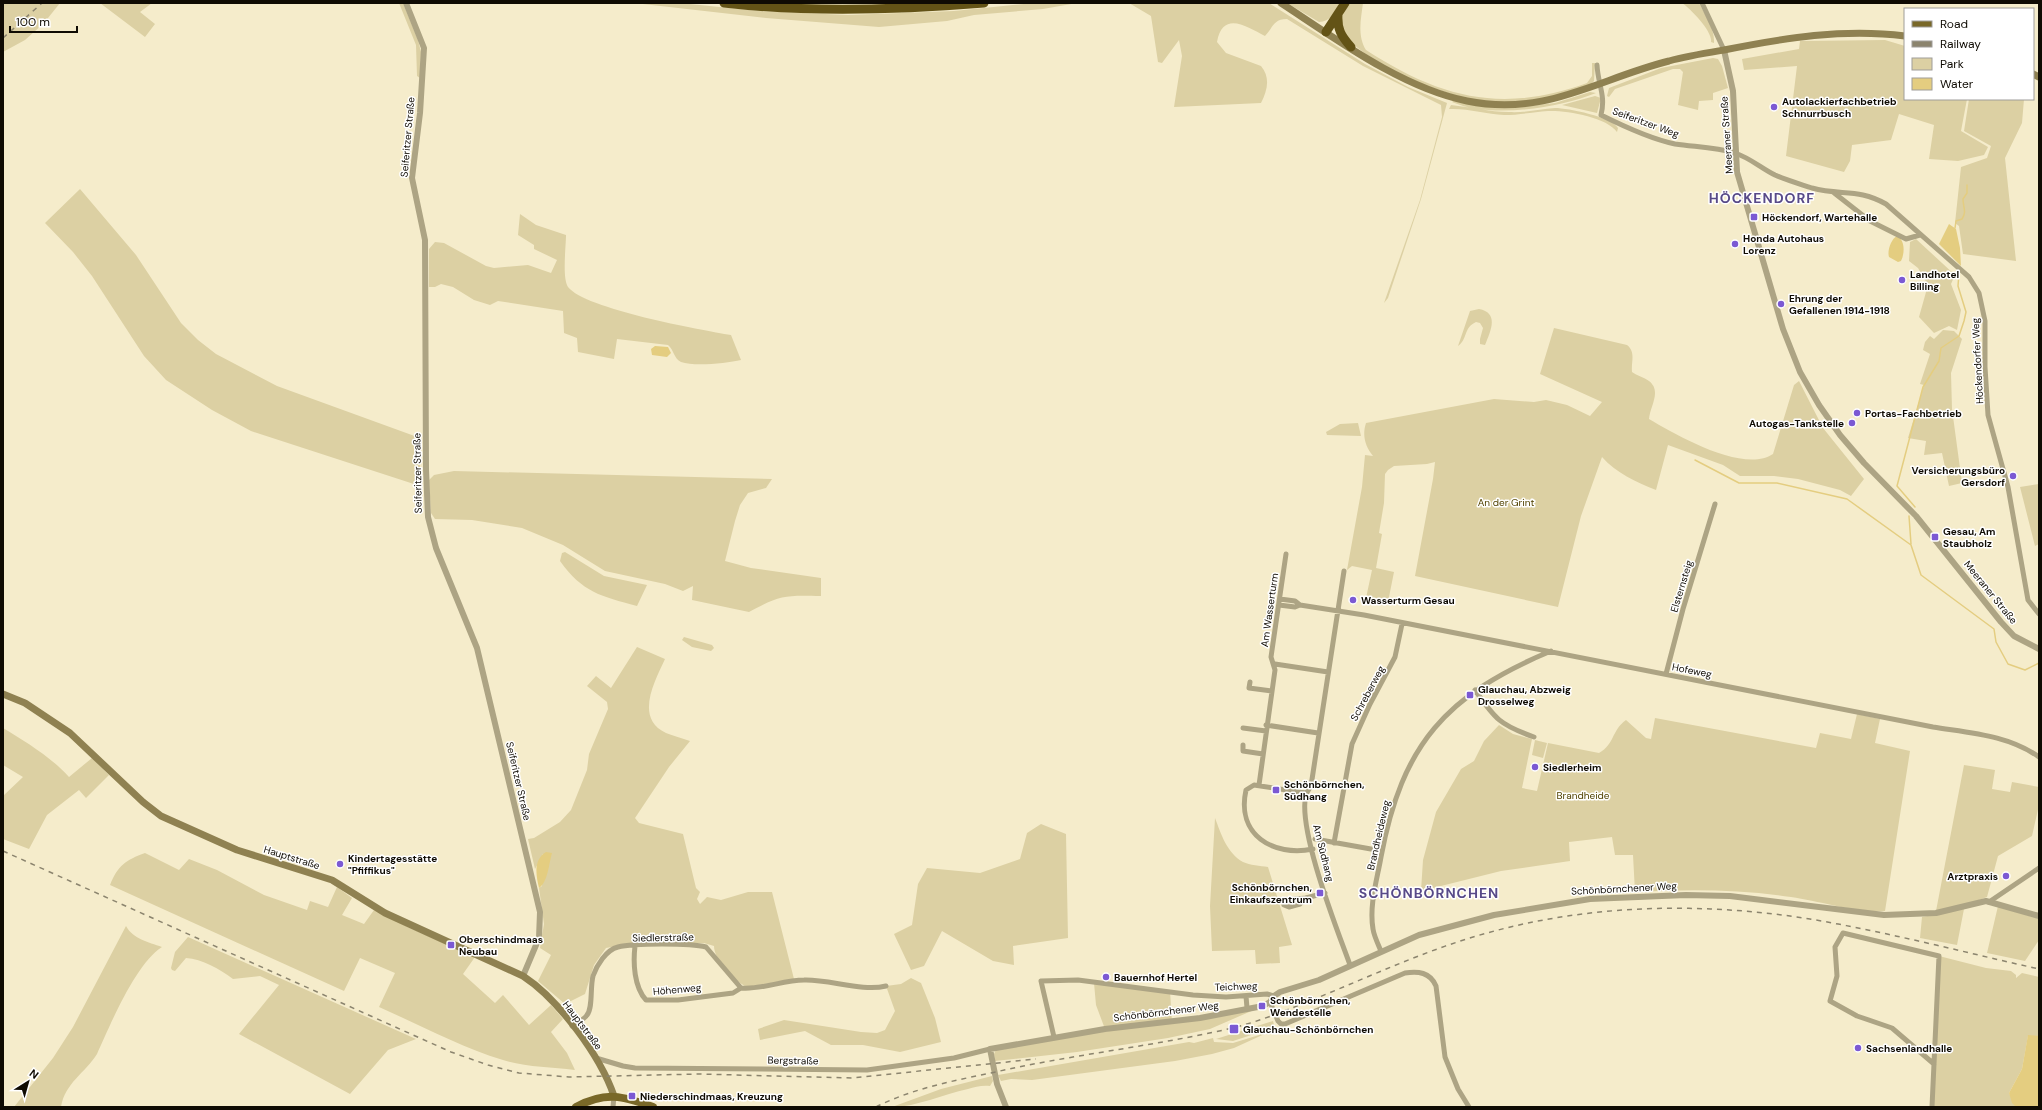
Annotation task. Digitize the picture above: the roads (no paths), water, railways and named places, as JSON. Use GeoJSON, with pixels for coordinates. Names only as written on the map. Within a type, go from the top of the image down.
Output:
{"type":"FeatureCollection","features":[{"type":"Feature","properties":{"kind":"highway"},"geometry":{"type":"LineString","coordinates":[[724,3],[837,10],[929,8],[984,3]]}},
{"type":"Feature","properties":{"kind":"highway"},"geometry":{"type":"LineString","coordinates":[[1326,32],[1345,3]]}},
{"type":"Feature","properties":{"kind":"highway"},"geometry":{"type":"LineString","coordinates":[[1338,14],[1337,25],[1340,34],[1351,47]]}},
{"type":"Feature","properties":{"kind":"main road"},"geometry":{"type":"LineString","coordinates":[[1281,3],[1351,47],[1422,86],[1450,97],[1475,102],[1523,105],[1562,98],[1668,61],[1781,39],[1824,34],[1862,32],[1904,36]]}},
{"type":"Feature","properties":{"kind":"main road","name":"Hauptstraße"},"geometry":{"type":"LineString","coordinates":[[3,694],[25,703],[70,732],[143,802],[161,816],[237,850],[332,880],[385,913],[523,976],[538,986],[572,1026],[596,1058],[605,1074],[614,1096]]}},
{"type":"Feature","properties":{"kind":"main road"},"geometry":{"type":"LineString","coordinates":[[576,1107],[594,1098],[614,1096],[653,1107]]}},
{"type":"Feature","properties":{"kind":"street","name":"Seiferitzer Straße"},"geometry":{"type":"LineString","coordinates":[[406,3],[424,48],[420,113],[412,178],[425,240],[426,469],[428,517],[436,548],[477,648],[540,912],[539,938],[523,976]]}},
{"type":"Feature","properties":{"kind":"street","name":"Meeraner Straße"},"geometry":{"type":"LineString","coordinates":[[1702,3],[1724,50],[1733,91],[1737,172],[1783,329],[1800,372],[1815,399],[1856,454],[1916,516],[2001,622],[2014,636],[2039,649]]}},
{"type":"Feature","properties":{"kind":"street","name":"Seiferitzer Weg"},"geometry":{"type":"LineString","coordinates":[[1597,65],[1604,103],[1601,115],[1621,125],[1674,144],[1720,148],[1736,154]]}},
{"type":"Feature","properties":{"kind":"street","name":"Höckendorfer Weg"},"geometry":{"type":"LineString","coordinates":[[1736,154],[1751,160],[1776,175],[1812,188],[1833,192],[1853,192],[1875,197],[1886,204],[1969,277],[1979,293],[1986,321],[1985,367],[1988,415],[2008,487],[2028,600],[2039,614]]}},
{"type":"Feature","properties":{"kind":"street"},"geometry":{"type":"LineString","coordinates":[[1833,192],[1870,221],[1906,239],[1920,235]]}},
{"type":"Feature","properties":{"kind":"street","name":"Elsternsteig"},"geometry":{"type":"LineString","coordinates":[[1666,674],[1683,609],[1715,504]]}},
{"type":"Feature","properties":{"kind":"street","name":"Am Wasserturm"},"geometry":{"type":"LineString","coordinates":[[1259,785],[1275,664],[1271,657],[1286,554]]}},
{"type":"Feature","properties":{"kind":"street","name":"Am Südhang"},"geometry":{"type":"LineString","coordinates":[[1344,571],[1311,786],[1306,793],[1306,820],[1325,893],[1350,965]]}},
{"type":"Feature","properties":{"kind":"street"},"geometry":{"type":"LineString","coordinates":[[1280,602],[1295,601],[1300,605],[1337,611]]}},
{"type":"Feature","properties":{"kind":"street","name":"Hofeweg"},"geometry":{"type":"LineString","coordinates":[[1337,611],[2007,740],[2022,746],[2039,757]]}},
{"type":"Feature","properties":{"kind":"street","name":"Schreberweg"},"geometry":{"type":"LineString","coordinates":[[1334,843],[1352,744],[1366,710],[1395,657],[1402,624]]}},
{"type":"Feature","properties":{"kind":"street","name":"Brandheideweg"},"geometry":{"type":"LineString","coordinates":[[1381,952],[1373,930],[1371,913],[1382,851],[1396,797],[1409,767],[1422,743],[1456,705],[1475,690],[1499,675],[1551,652]]}},
{"type":"Feature","properties":{"kind":"street"},"geometry":{"type":"LineString","coordinates":[[1275,664],[1328,672]]}},
{"type":"Feature","properties":{"kind":"street"},"geometry":{"type":"LineString","coordinates":[[1250,682],[1249,688],[1272,691]]}},
{"type":"Feature","properties":{"kind":"street"},"geometry":{"type":"LineString","coordinates":[[1475,690],[1491,713],[1501,723],[1534,737]]}},
{"type":"Feature","properties":{"kind":"street"},"geometry":{"type":"LineString","coordinates":[[1243,728],[1266,728],[1318,733]]}},
{"type":"Feature","properties":{"kind":"street"},"geometry":{"type":"LineString","coordinates":[[1243,745],[1243,751],[1263,754]]}},
{"type":"Feature","properties":{"kind":"street"},"geometry":{"type":"LineString","coordinates":[[1306,793],[1259,785],[1250,787],[1245,796],[1246,816],[1253,831],[1265,843],[1290,852],[1313,849]]}},
{"type":"Feature","properties":{"kind":"street"},"geometry":{"type":"LineString","coordinates":[[1316,839],[1382,851]]}},
{"type":"Feature","properties":{"kind":"street"},"geometry":{"type":"LineString","coordinates":[[1989,902],[2039,868]]}},
{"type":"Feature","properties":{"kind":"street","name":"Am Südhang"},"geometry":{"type":"LineString","coordinates":[[1306,898],[1325,893]]}},
{"type":"Feature","properties":{"kind":"street","name":"Schönbörnchener Weg"},"geometry":{"type":"LineString","coordinates":[[990,1050],[1054,1037],[1200,1018],[1263,1006],[1280,992],[1319,980],[1419,935],[1488,916],[1590,899],[1686,895],[1730,896],[1884,916],[1936,913],[1983,901],[2039,916]]}},
{"type":"Feature","properties":{"kind":"street"},"geometry":{"type":"LineString","coordinates":[[1932,1107],[1934,1064],[1939,956],[1842,934],[1835,947],[1837,976],[1830,1001],[1857,1016],[1892,1028],[1934,1064]]}},
{"type":"Feature","properties":{"kind":"street","name":"Siedlerstraße"},"geometry":{"type":"LineString","coordinates":[[572,1026],[587,1015],[590,1006],[592,978],[604,956],[618,947],[666,945],[706,947],[741,988]]}},
{"type":"Feature","properties":{"kind":"street","name":"Höhenweg"},"geometry":{"type":"LineString","coordinates":[[635,946],[635,970],[637,983],[642,996],[646,1000],[678,1000],[733,993],[741,988]]}},
{"type":"Feature","properties":{"kind":"street"},"geometry":{"type":"LineString","coordinates":[[1272,999],[1278,1021],[1281,1024],[1285,1024],[1399,975],[1413,972],[1429,975],[1433,979],[1436,986],[1445,1057],[1450,1072],[1469,1107]]}},
{"type":"Feature","properties":{"kind":"street"},"geometry":{"type":"LineString","coordinates":[[741,988],[757,988],[805,980],[884,986]]}},
{"type":"Feature","properties":{"kind":"street","name":"Teichweg"},"geometry":{"type":"LineString","coordinates":[[1054,1037],[1041,981],[1078,980],[1193,995],[1246,996],[1267,994],[1272,999]]}},
{"type":"Feature","properties":{"kind":"street"},"geometry":{"type":"LineString","coordinates":[[1246,996],[1247,1008]]}},
{"type":"Feature","properties":{"kind":"street"},"geometry":{"type":"LineString","coordinates":[[990,1050],[997,1084],[1006,1107]]}},
{"type":"Feature","properties":{"kind":"street","name":"Bergstraße"},"geometry":{"type":"LineString","coordinates":[[596,1058],[635,1068],[867,1070],[954,1058],[990,1050]]}},
{"type":"Feature","properties":{"kind":"street"},"geometry":{"type":"LineString","coordinates":[[613,1107],[614,1096]]}},
{"type":"Feature","properties":{"kind":"water"},"geometry":{"type":"Polygon","coordinates":[[[1949,224],[1956,229],[1960,248],[1961,266],[1939,244],[1949,224]]]}},
{"type":"Feature","properties":{"kind":"water"},"geometry":{"type":"Polygon","coordinates":[[[1897,236],[1902,240],[1904,247],[1901,261],[1898,262],[1889,257],[1891,242],[1897,236]]]}},
{"type":"Feature","properties":{"kind":"water"},"geometry":{"type":"Polygon","coordinates":[[[655,346],[668,347],[671,353],[667,357],[652,355],[651,349],[655,346]]]}},
{"type":"Feature","properties":{"kind":"water"},"geometry":{"type":"Polygon","coordinates":[[[546,852],[552,853],[546,877],[539,888],[536,868],[539,859],[546,852]]]}},
{"type":"Feature","properties":{"kind":"water"},"geometry":{"type":"Polygon","coordinates":[[[2028,1035],[2039,1036],[2039,1107],[2016,1107],[2012,1103],[2009,1093],[2022,1069],[2028,1035]]]}},
{"type":"Feature","properties":{"kind":"waterway"},"geometry":{"type":"LineString","coordinates":[[1955,228],[1956,221],[1962,219],[1964,214],[1963,199],[1967,193],[1967,185]]}},
{"type":"Feature","properties":{"kind":"waterway"},"geometry":{"type":"LineString","coordinates":[[1915,507],[1897,486],[1923,387],[1939,361],[1941,348],[1959,336],[1964,321],[1966,312],[1958,286],[1959,273]]}},
{"type":"Feature","properties":{"kind":"waterway"},"geometry":{"type":"LineString","coordinates":[[1695,460],[1739,483],[1777,483],[1847,499],[1911,545],[1921,575],[1994,629],[1996,642],[2008,664],[2025,670],[2039,663]]}},
{"type":"Feature","properties":{"kind":"waterway"},"geometry":{"type":"LineString","coordinates":[[1909,516],[1911,544]]}},
{"type":"Feature","properties":{"kind":"railway"},"geometry":{"type":"LineString","coordinates":[[3,38],[42,3]]}},
{"type":"Feature","properties":{"kind":"railway"},"geometry":{"type":"LineString","coordinates":[[3,851],[451,1052],[488,1065],[519,1073],[569,1077],[698,1074],[852,1078],[1036,1059]]}},
{"type":"Feature","properties":{"kind":"railway"},"geometry":{"type":"LineString","coordinates":[[876,1107],[917,1090],[962,1079],[1050,1061],[1169,1041],[1238,1027],[1307,1002],[1419,956],[1464,940],[1526,923],[1607,911],[1688,908],[1729,910],[1810,919],[1925,942],[2039,969]]}},
{"type":"Feature","properties":{"kind":"place","name":"Autolackierfachbetrieb Schnurrbusch"},"geometry":{"type":"Point","coordinates":[1774,107]}},
{"type":"Feature","properties":{"kind":"place","name":"Höckendorf, Wartehalle"},"geometry":{"type":"Point","coordinates":[1754,217]}},
{"type":"Feature","properties":{"kind":"place","name":"Honda Autohaus Lorenz"},"geometry":{"type":"Point","coordinates":[1735,244]}},
{"type":"Feature","properties":{"kind":"place","name":"Landhotel Billing"},"geometry":{"type":"Point","coordinates":[1902,280]}},
{"type":"Feature","properties":{"kind":"place","name":"Ehrung der Gefallenen 1914-1918"},"geometry":{"type":"Point","coordinates":[1781,304]}},
{"type":"Feature","properties":{"kind":"place","name":"Portas-Fachbetrieb"},"geometry":{"type":"Point","coordinates":[1857,413]}},
{"type":"Feature","properties":{"kind":"place","name":"Autogas-Tankstelle"},"geometry":{"type":"Point","coordinates":[1852,423]}},
{"type":"Feature","properties":{"kind":"place","name":"Versicherungsbüro Gersdorf"},"geometry":{"type":"Point","coordinates":[2013,476]}},
{"type":"Feature","properties":{"kind":"place","name":"Gesau, Am Staubholz"},"geometry":{"type":"Point","coordinates":[1935,537]}},
{"type":"Feature","properties":{"kind":"place","name":"Wasserturm Gesau"},"geometry":{"type":"Point","coordinates":[1353,600]}},
{"type":"Feature","properties":{"kind":"place","name":"Glauchau, Abzweig Drosselweg"},"geometry":{"type":"Point","coordinates":[1470,695]}},
{"type":"Feature","properties":{"kind":"place","name":"Siedlerheim"},"geometry":{"type":"Point","coordinates":[1535,767]}},
{"type":"Feature","properties":{"kind":"place","name":"Schönbörnchen, Südhang"},"geometry":{"type":"Point","coordinates":[1276,790]}},
{"type":"Feature","properties":{"kind":"place","name":"Kindertagesstätte \"Pfiffikus\""},"geometry":{"type":"Point","coordinates":[340,864]}},
{"type":"Feature","properties":{"kind":"place","name":"Arztpraxis"},"geometry":{"type":"Point","coordinates":[2006,876]}},
{"type":"Feature","properties":{"kind":"place","name":"Schönbörnchen, Einkaufszentrum"},"geometry":{"type":"Point","coordinates":[1320,893]}},
{"type":"Feature","properties":{"kind":"place","name":"Oberschindmaas Neubau"},"geometry":{"type":"Point","coordinates":[451,945]}},
{"type":"Feature","properties":{"kind":"place","name":"Bauernhof Hertel"},"geometry":{"type":"Point","coordinates":[1106,977]}},
{"type":"Feature","properties":{"kind":"place","name":"Schönbörnchen, Wendestelle"},"geometry":{"type":"Point","coordinates":[1262,1006]}},
{"type":"Feature","properties":{"kind":"place","name":"Glauchau-Schönbörnchen"},"geometry":{"type":"Point","coordinates":[1234,1029]}},
{"type":"Feature","properties":{"kind":"place","name":"Sachsenlandhalle"},"geometry":{"type":"Point","coordinates":[1858,1048]}},
{"type":"Feature","properties":{"kind":"place","name":"Niederschindmaas, Kreuzung"},"geometry":{"type":"Point","coordinates":[632,1096]}},
{"type":"Feature","properties":{"kind":"district","name":"HÖCKENDORF"},"geometry":{"type":"Point","coordinates":[1762,198]}},
{"type":"Feature","properties":{"kind":"district","name":"SCHÖNBÖRNCHEN"},"geometry":{"type":"Point","coordinates":[1429,893]}},
{"type":"Feature","properties":{"kind":"park label","name":"An der Grint"},"geometry":{"type":"Point","coordinates":[1506,502]}},
{"type":"Feature","properties":{"kind":"park label","name":"Brandheide"},"geometry":{"type":"Point","coordinates":[1583,795]}}]}
